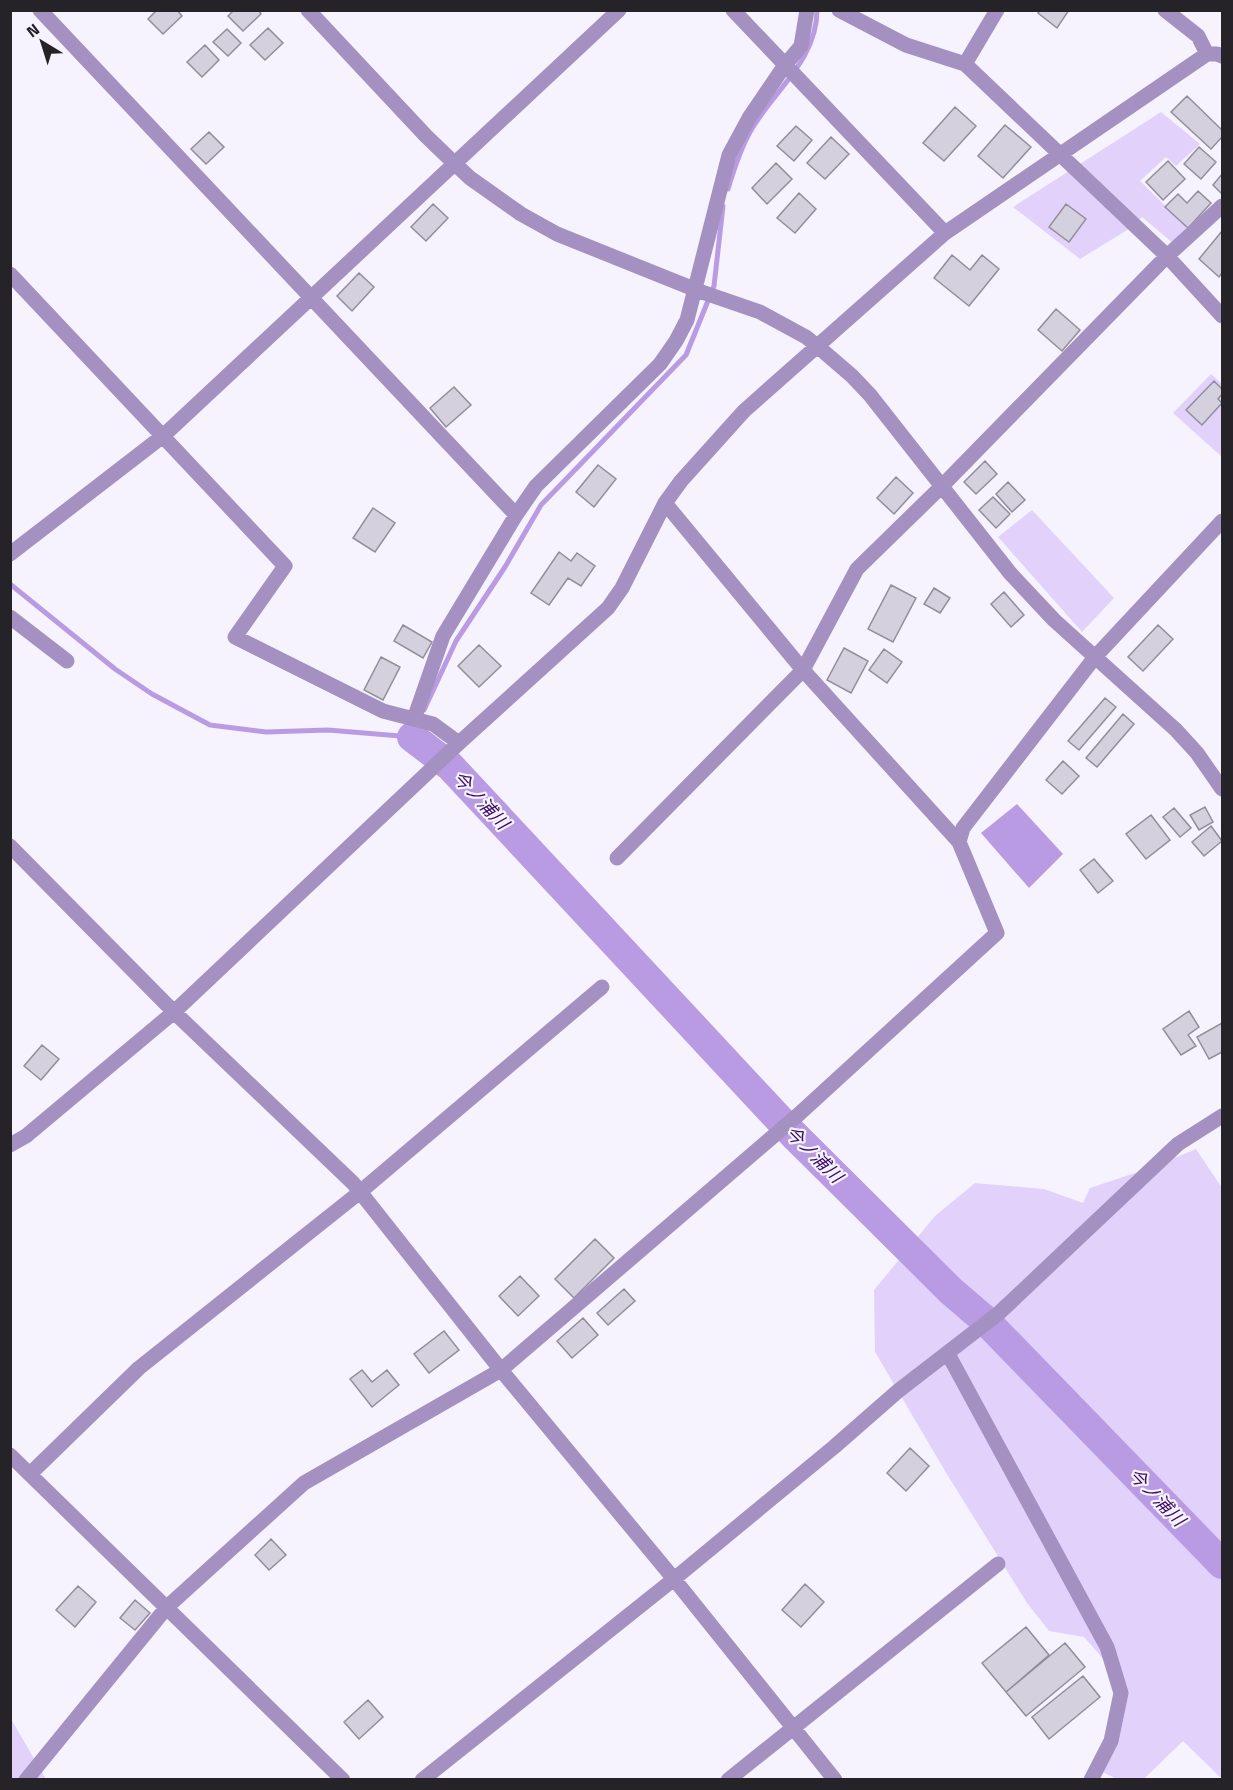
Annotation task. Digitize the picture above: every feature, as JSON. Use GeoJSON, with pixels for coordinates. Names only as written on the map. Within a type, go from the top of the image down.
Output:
{"type":"FeatureCollection","features":[{"type":"Feature","properties":{"kind":"street"},"geometry":{"type":"LineString","coordinates":[[40,10],[516,515]]}},
{"type":"Feature","properties":{"kind":"street"},"geometry":{"type":"LineString","coordinates":[[308,10],[455,164],[470,178],[521,214],[556,234],[760,312],[806,337],[816,345],[870,395],[1010,573],[1095,657],[1176,730],[1197,753],[1222,789]]}},
{"type":"Feature","properties":{"kind":"street"},"geometry":{"type":"LineString","coordinates":[[10,554],[163,436],[619,10]]}},
{"type":"Feature","properties":{"kind":"street"},"geometry":{"type":"LineString","coordinates":[[733,10],[945,233]]}},
{"type":"Feature","properties":{"kind":"street"},"geometry":{"type":"LineString","coordinates":[[414,719],[443,636],[536,486],[660,364],[676,341],[687,320],[729,155],[749,118],[801,45],[807,10]]}},
{"type":"Feature","properties":{"kind":"street"},"geometry":{"type":"LineString","coordinates":[[839,10],[906,45],[964,64],[1167,256],[1222,316]]}},
{"type":"Feature","properties":{"kind":"street"},"geometry":{"type":"LineString","coordinates":[[964,64],[997,10]]}},
{"type":"Feature","properties":{"kind":"street"},"geometry":{"type":"LineString","coordinates":[[10,1145],[26,1136],[174,1012],[459,743],[608,608],[622,588],[665,502],[688,472],[744,411],[816,345],[945,233],[1060,155],[1215,55],[1198,36],[1165,10]]}},
{"type":"Feature","properties":{"kind":"street"},"geometry":{"type":"LineString","coordinates":[[617,858],[803,670],[856,569],[942,486],[1167,256],[1222,206]]}},
{"type":"Feature","properties":{"kind":"street"},"geometry":{"type":"LineString","coordinates":[[10,274],[285,566],[235,637],[383,711],[433,724],[459,743]]}},
{"type":"Feature","properties":{"kind":"street"},"geometry":{"type":"LineString","coordinates":[[26,1779],[167,1607],[304,1484],[501,1370],[798,1115],[997,933],[959,842],[803,670],[665,502]]}},
{"type":"Feature","properties":{"kind":"street"},"geometry":{"type":"LineString","coordinates":[[959,842],[963,828],[1095,657],[1222,521]]}},
{"type":"Feature","properties":{"kind":"street"},"geometry":{"type":"LineString","coordinates":[[10,617],[67,660]]}},
{"type":"Feature","properties":{"kind":"street"},"geometry":{"type":"LineString","coordinates":[[10,846],[174,1012],[353,1183],[501,1370],[674,1579],[835,1779]]}},
{"type":"Feature","properties":{"kind":"street"},"geometry":{"type":"LineString","coordinates":[[30,1474],[139,1368],[360,1192],[602,987]]}},
{"type":"Feature","properties":{"kind":"street"},"geometry":{"type":"LineString","coordinates":[[422,1779],[674,1579],[834,1448],[898,1391],[999,1313],[1178,1143],[1222,1116]]}},
{"type":"Feature","properties":{"kind":"street"},"geometry":{"type":"LineString","coordinates":[[948,1354],[1107,1647],[1121,1693],[1111,1741],[1091,1779]]}},
{"type":"Feature","properties":{"kind":"street"},"geometry":{"type":"LineString","coordinates":[[10,1455],[343,1779]]}},
{"type":"Feature","properties":{"kind":"street"},"geometry":{"type":"LineString","coordinates":[[728,1779],[998,1564]]}},
{"type":"Feature","properties":{"kind":"shaded area"},"geometry":{"type":"Polygon","coordinates":[[[1161,112],[1200,144],[1176,166],[1166,157],[1140,181],[1188,228],[1174,244],[1142,217],[1132,227],[1080,259],[1013,207],[1161,112]]]}},
{"type":"Feature","properties":{"kind":"shaded area"},"geometry":{"type":"Polygon","coordinates":[[[1211,374],[1222,384],[1222,457],[1173,413],[1211,374]]]}},
{"type":"Feature","properties":{"kind":"shaded area"},"geometry":{"type":"Polygon","coordinates":[[[1032,510],[1114,598],[1082,632],[998,537],[1032,510]]]}},
{"type":"Feature","properties":{"kind":"shaded area"},"geometry":{"type":"Polygon","coordinates":[[[1017,804],[1063,854],[1029,888],[981,833],[1017,804]]]}},
{"type":"Feature","properties":{"kind":"shaded area"},"geometry":{"type":"Polygon","coordinates":[[[1196,1149],[1222,1188],[1222,1779],[1183,1741],[1144,1779],[1117,1779],[1096,1769],[1126,1685],[1084,1637],[1049,1631],[1027,1603],[875,1352],[874,1290],[935,1216],[975,1183],[1044,1189],[1083,1203],[1090,1188],[1153,1167],[1196,1149]]]}},
{"type":"Feature","properties":{"kind":"shaded area"},"geometry":{"type":"Polygon","coordinates":[[[11,1719],[46,1779],[11,1779],[11,1719]]]}},
{"type":"Feature","properties":{"kind":"building"},"geometry":{"type":"Polygon","coordinates":[[[157,10],[177,10],[182,16],[163,34],[148,19],[157,10]]]}},
{"type":"Feature","properties":{"kind":"building"},"geometry":{"type":"Polygon","coordinates":[[[234,10],[258,10],[261,14],[243,31],[228,16],[234,10]]]}},
{"type":"Feature","properties":{"kind":"building"},"geometry":{"type":"Polygon","coordinates":[[[1040,10],[1069,10],[1057,28],[1038,13],[1040,10]]]}},
{"type":"Feature","properties":{"kind":"building"},"geometry":{"type":"Polygon","coordinates":[[[268,28],[283,43],[265,60],[250,45],[268,28]]]}},
{"type":"Feature","properties":{"kind":"building"},"geometry":{"type":"Polygon","coordinates":[[[227,29],[241,43],[228,56],[213,42],[227,29]]]}},
{"type":"Feature","properties":{"kind":"building"},"geometry":{"type":"Polygon","coordinates":[[[205,45],[219,60],[202,77],[187,62],[205,45]]]}},
{"type":"Feature","properties":{"kind":"building"},"geometry":{"type":"Polygon","coordinates":[[[1187,96],[1222,130],[1222,137],[1211,149],[1171,112],[1187,96]]]}},
{"type":"Feature","properties":{"kind":"building"},"geometry":{"type":"Polygon","coordinates":[[[955,107],[976,126],[944,161],[923,143],[955,107]]]}},
{"type":"Feature","properties":{"kind":"building"},"geometry":{"type":"Polygon","coordinates":[[[1005,125],[1031,147],[1003,178],[978,156],[1005,125]]]}},
{"type":"Feature","properties":{"kind":"building"},"geometry":{"type":"Polygon","coordinates":[[[796,126],[812,140],[794,161],[777,146],[796,126]]]}},
{"type":"Feature","properties":{"kind":"building"},"geometry":{"type":"Polygon","coordinates":[[[209,132],[224,147],[206,164],[191,149],[209,132]]]}},
{"type":"Feature","properties":{"kind":"building"},"geometry":{"type":"Polygon","coordinates":[[[831,137],[849,154],[825,179],[807,163],[831,137]]]}},
{"type":"Feature","properties":{"kind":"building"},"geometry":{"type":"Polygon","coordinates":[[[1199,147],[1216,162],[1201,179],[1184,164],[1199,147]]]}},
{"type":"Feature","properties":{"kind":"building"},"geometry":{"type":"Polygon","coordinates":[[[1168,161],[1185,179],[1163,200],[1146,182],[1168,161]]]}},
{"type":"Feature","properties":{"kind":"building"},"geometry":{"type":"Polygon","coordinates":[[[776,163],[792,179],[767,204],[752,188],[776,163]]]}},
{"type":"Feature","properties":{"kind":"building"},"geometry":{"type":"Polygon","coordinates":[[[1222,174],[1222,194],[1213,185],[1222,174]]]}},
{"type":"Feature","properties":{"kind":"building"},"geometry":{"type":"Polygon","coordinates":[[[1198,191],[1211,203],[1188,228],[1165,207],[1178,194],[1187,203],[1198,191]]]}},
{"type":"Feature","properties":{"kind":"building"},"geometry":{"type":"Polygon","coordinates":[[[799,193],[816,209],[795,233],[777,218],[799,193]]]}},
{"type":"Feature","properties":{"kind":"building"},"geometry":{"type":"Polygon","coordinates":[[[433,204],[448,218],[426,241],[411,227],[433,204]]]}},
{"type":"Feature","properties":{"kind":"building"},"geometry":{"type":"Polygon","coordinates":[[[1066,204],[1086,219],[1069,242],[1049,227],[1066,204]]]}},
{"type":"Feature","properties":{"kind":"building"},"geometry":{"type":"Polygon","coordinates":[[[1222,231],[1222,273],[1219,277],[1199,259],[1222,231]]]}},
{"type":"Feature","properties":{"kind":"building"},"geometry":{"type":"Polygon","coordinates":[[[952,255],[970,270],[982,255],[999,269],[969,306],[934,278],[952,255]]]}},
{"type":"Feature","properties":{"kind":"building"},"geometry":{"type":"Polygon","coordinates":[[[359,273],[374,287],[352,311],[337,296],[359,273]]]}},
{"type":"Feature","properties":{"kind":"building"},"geometry":{"type":"Polygon","coordinates":[[[1056,309],[1080,330],[1062,351],[1038,330],[1056,309]]]}},
{"type":"Feature","properties":{"kind":"building"},"geometry":{"type":"Polygon","coordinates":[[[1214,381],[1222,389],[1222,394],[1218,399],[1222,403],[1202,425],[1186,410],[1214,381]]]}},
{"type":"Feature","properties":{"kind":"building"},"geometry":{"type":"Polygon","coordinates":[[[454,387],[471,405],[446,427],[430,408],[454,387]]]}},
{"type":"Feature","properties":{"kind":"building"},"geometry":{"type":"Polygon","coordinates":[[[985,461],[997,474],[976,494],[964,482],[985,461]]]}},
{"type":"Feature","properties":{"kind":"building"},"geometry":{"type":"Polygon","coordinates":[[[598,465],[616,479],[594,507],[576,492],[598,465]]]}},
{"type":"Feature","properties":{"kind":"building"},"geometry":{"type":"Polygon","coordinates":[[[896,477],[913,493],[894,514],[877,498],[896,477]]]}},
{"type":"Feature","properties":{"kind":"building"},"geometry":{"type":"Polygon","coordinates":[[[1008,482],[1025,500],[1012,512],[996,494],[1008,482]]]}},
{"type":"Feature","properties":{"kind":"building"},"geometry":{"type":"Polygon","coordinates":[[[993,497],[1010,514],[996,528],[979,510],[993,497]]]}},
{"type":"Feature","properties":{"kind":"building"},"geometry":{"type":"Polygon","coordinates":[[[373,508],[395,523],[375,552],[353,538],[373,508]]]}},
{"type":"Feature","properties":{"kind":"building"},"geometry":{"type":"Polygon","coordinates":[[[559,552],[571,561],[577,553],[595,566],[581,586],[568,578],[549,605],[531,593],[559,552]]]}},
{"type":"Feature","properties":{"kind":"building"},"geometry":{"type":"Polygon","coordinates":[[[891,585],[916,598],[893,642],[868,629],[891,585]]]}},
{"type":"Feature","properties":{"kind":"building"},"geometry":{"type":"Polygon","coordinates":[[[934,588],[950,598],[940,613],[924,604],[934,588]]]}},
{"type":"Feature","properties":{"kind":"building"},"geometry":{"type":"Polygon","coordinates":[[[1004,592],[1024,615],[1011,627],[991,604],[1004,592]]]}},
{"type":"Feature","properties":{"kind":"building"},"geometry":{"type":"Polygon","coordinates":[[[403,625],[432,642],[423,658],[394,641],[403,625]]]}},
{"type":"Feature","properties":{"kind":"building"},"geometry":{"type":"Polygon","coordinates":[[[1158,625],[1173,639],[1143,671],[1128,657],[1158,625]]]}},
{"type":"Feature","properties":{"kind":"building"},"geometry":{"type":"Polygon","coordinates":[[[479,645],[501,666],[479,687],[458,666],[479,645]]]}},
{"type":"Feature","properties":{"kind":"building"},"geometry":{"type":"Polygon","coordinates":[[[844,648],[868,661],[851,693],[827,680],[844,648]]]}},
{"type":"Feature","properties":{"kind":"building"},"geometry":{"type":"Polygon","coordinates":[[[884,649],[902,662],[887,683],[869,670],[884,649]]]}},
{"type":"Feature","properties":{"kind":"building"},"geometry":{"type":"Polygon","coordinates":[[[381,657],[400,667],[383,700],[364,690],[381,657]]]}},
{"type":"Feature","properties":{"kind":"building"},"geometry":{"type":"Polygon","coordinates":[[[1105,698],[1116,707],[1079,750],[1068,741],[1105,698]]]}},
{"type":"Feature","properties":{"kind":"building"},"geometry":{"type":"Polygon","coordinates":[[[1123,714],[1134,724],[1097,767],[1086,758],[1123,714]]]}},
{"type":"Feature","properties":{"kind":"building"},"geometry":{"type":"Polygon","coordinates":[[[1063,761],[1079,776],[1062,794],[1046,780],[1063,761]]]}},
{"type":"Feature","properties":{"kind":"building"},"geometry":{"type":"Polygon","coordinates":[[[1205,807],[1213,822],[1199,830],[1190,815],[1205,807]]]}},
{"type":"Feature","properties":{"kind":"building"},"geometry":{"type":"Polygon","coordinates":[[[1174,808],[1191,828],[1180,837],[1163,817],[1174,808]]]}},
{"type":"Feature","properties":{"kind":"building"},"geometry":{"type":"Polygon","coordinates":[[[1151,815],[1170,840],[1146,859],[1126,834],[1151,815]]]}},
{"type":"Feature","properties":{"kind":"building"},"geometry":{"type":"Polygon","coordinates":[[[1211,826],[1222,841],[1204,856],[1192,842],[1211,826]]]}},
{"type":"Feature","properties":{"kind":"building"},"geometry":{"type":"Polygon","coordinates":[[[1094,859],[1113,881],[1098,893],[1080,870],[1094,859]]]}},
{"type":"Feature","properties":{"kind":"building"},"geometry":{"type":"Polygon","coordinates":[[[1189,1011],[1199,1027],[1188,1035],[1196,1046],[1181,1055],[1163,1029],[1189,1011]]]}},
{"type":"Feature","properties":{"kind":"building"},"geometry":{"type":"Polygon","coordinates":[[[1222,1023],[1222,1052],[1209,1059],[1197,1037],[1222,1023]]]}},
{"type":"Feature","properties":{"kind":"building"},"geometry":{"type":"Polygon","coordinates":[[[42,1045],[59,1059],[41,1080],[24,1066],[42,1045]]]}},
{"type":"Feature","properties":{"kind":"building"},"geometry":{"type":"Polygon","coordinates":[[[595,1239],[614,1258],[574,1298],[555,1279],[595,1239]]]}},
{"type":"Feature","properties":{"kind":"building"},"geometry":{"type":"Polygon","coordinates":[[[520,1276],[539,1296],[518,1316],[499,1296],[520,1276]]]}},
{"type":"Feature","properties":{"kind":"building"},"geometry":{"type":"Polygon","coordinates":[[[624,1289],[635,1301],[608,1325],[597,1313],[624,1289]]]}},
{"type":"Feature","properties":{"kind":"building"},"geometry":{"type":"Polygon","coordinates":[[[583,1318],[598,1335],[572,1358],[557,1341],[583,1318]]]}},
{"type":"Feature","properties":{"kind":"building"},"geometry":{"type":"Polygon","coordinates":[[[444,1331],[459,1350],[429,1373],[414,1354],[444,1331]]]}},
{"type":"Feature","properties":{"kind":"building"},"geometry":{"type":"Polygon","coordinates":[[[362,1370],[372,1382],[387,1370],[399,1385],[372,1407],[350,1379],[362,1370]]]}},
{"type":"Feature","properties":{"kind":"building"},"geometry":{"type":"Polygon","coordinates":[[[910,1448],[929,1466],[906,1491],[887,1473],[910,1448]]]}},
{"type":"Feature","properties":{"kind":"building"},"geometry":{"type":"Polygon","coordinates":[[[271,1539],[286,1555],[269,1570],[255,1555],[271,1539]]]}},
{"type":"Feature","properties":{"kind":"building"},"geometry":{"type":"Polygon","coordinates":[[[805,1584],[824,1602],[801,1627],[782,1610],[805,1584]]]}},
{"type":"Feature","properties":{"kind":"building"},"geometry":{"type":"Polygon","coordinates":[[[78,1586],[96,1602],[75,1627],[56,1610],[78,1586]]]}},
{"type":"Feature","properties":{"kind":"building"},"geometry":{"type":"Polygon","coordinates":[[[135,1600],[150,1613],[135,1630],[120,1618],[135,1600]]]}},
{"type":"Feature","properties":{"kind":"building"},"geometry":{"type":"Polygon","coordinates":[[[1026,1627],[1049,1655],[1006,1692],[982,1663],[1026,1627]]]}},
{"type":"Feature","properties":{"kind":"building"},"geometry":{"type":"Polygon","coordinates":[[[1065,1643],[1085,1667],[1026,1716],[1006,1692],[1065,1643]]]}},
{"type":"Feature","properties":{"kind":"building"},"geometry":{"type":"Polygon","coordinates":[[[1083,1676],[1100,1697],[1049,1739],[1032,1717],[1083,1676]]]}},
{"type":"Feature","properties":{"kind":"building"},"geometry":{"type":"Polygon","coordinates":[[[368,1700],[383,1717],[359,1739],[344,1722],[368,1700]]]}},
{"type":"Feature","properties":{"kind":"waterway"},"geometry":{"type":"LineString","coordinates":[[728,189],[750,132],[792,75],[810,45],[817,10]]}},
{"type":"Feature","properties":{"kind":"waterway"},"geometry":{"type":"LineString","coordinates":[[424,710],[456,641],[505,567],[541,505],[686,355],[714,286],[723,206]]}},
{"type":"Feature","properties":{"kind":"waterway"},"geometry":{"type":"LineString","coordinates":[[10,584],[115,669],[152,694],[210,725],[266,732],[328,730],[412,737],[419,722]]}},
{"type":"Feature","properties":{"kind":"waterway","name":"今ノ浦川"},"geometry":{"type":"LineString","coordinates":[[412,737],[450,766],[793,1134],[951,1291],[986,1321],[1222,1564]]}}]}
